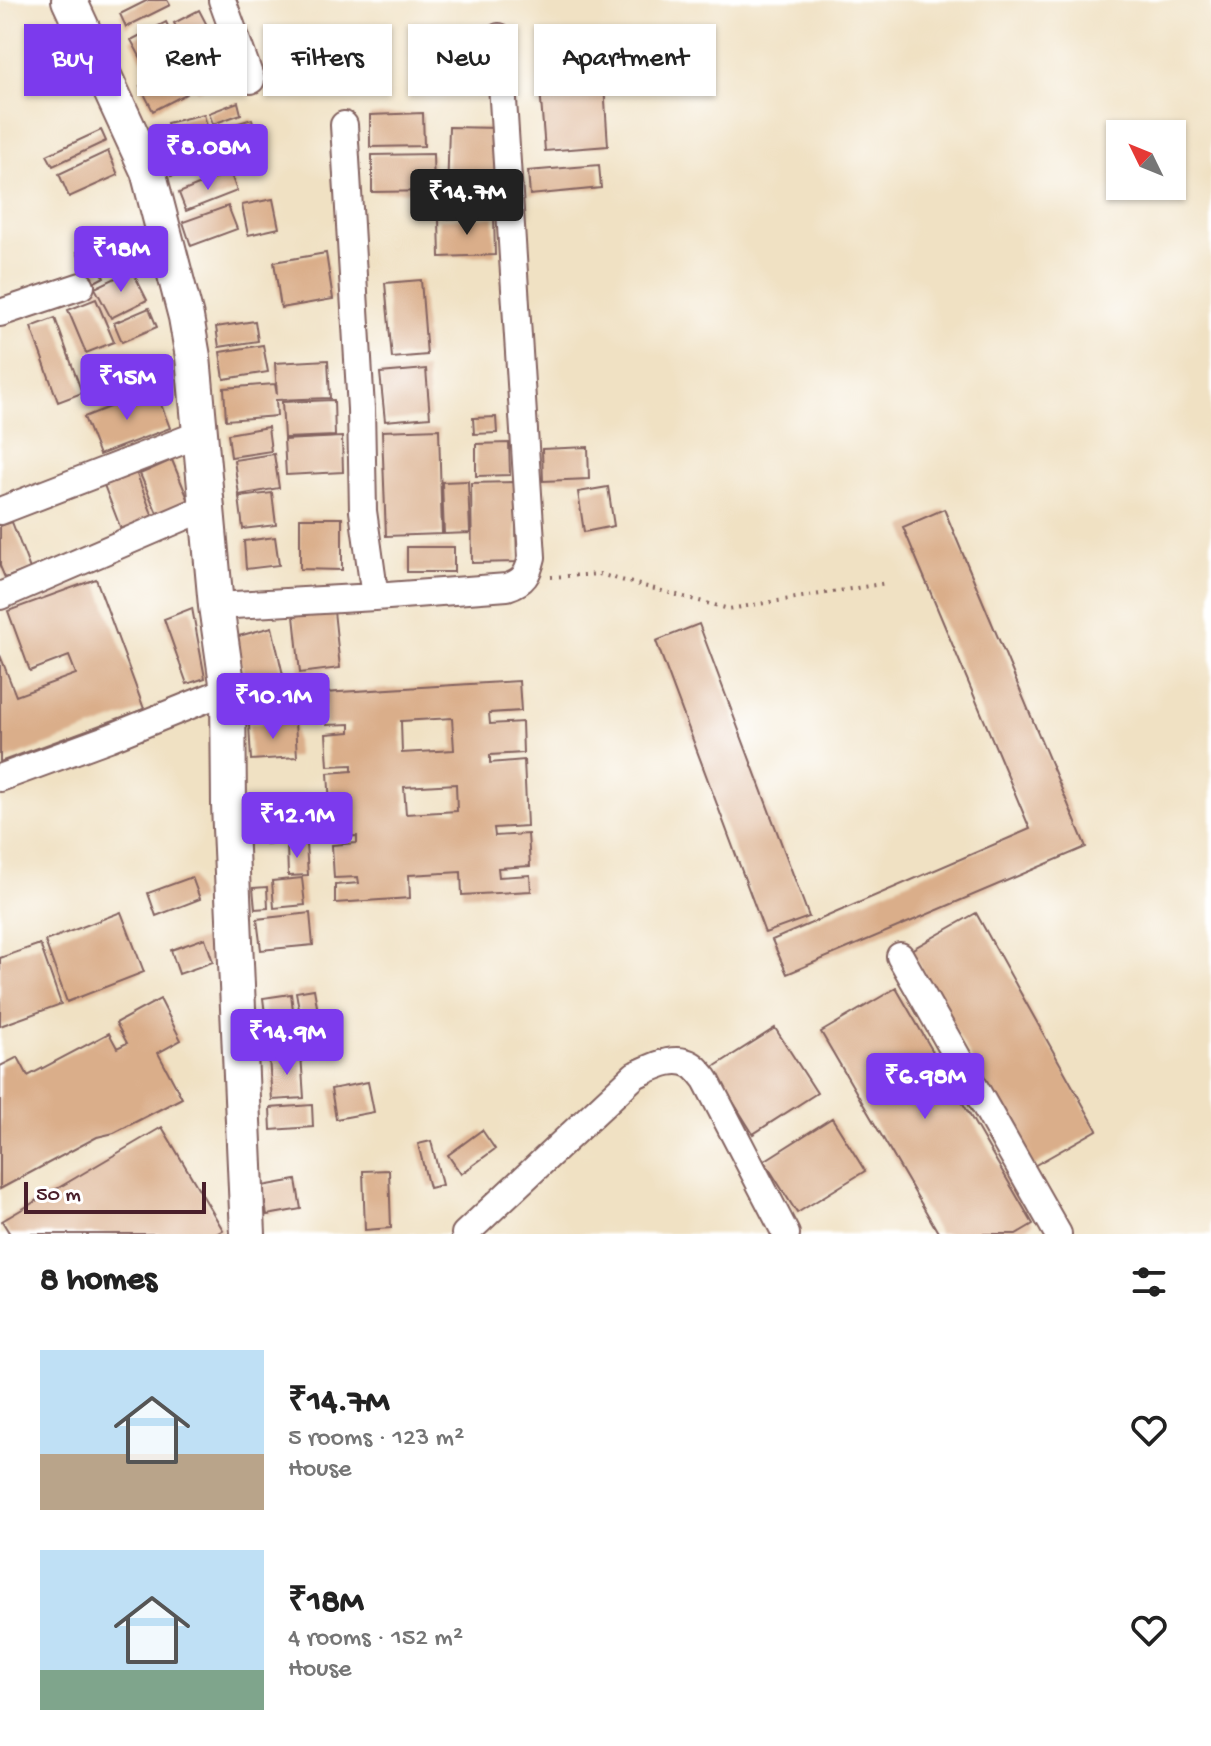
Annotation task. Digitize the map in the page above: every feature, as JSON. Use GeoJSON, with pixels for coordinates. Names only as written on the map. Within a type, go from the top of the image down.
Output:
{"type":"FeatureCollection","features":[{"type":"Feature","properties":{"kind":"street"},"geometry":{"type":"LineString","coordinates":[[69,0],[148,171],[186,317],[193,357],[216,606],[228,690],[229,805],[248,1234]]}},
{"type":"Feature","properties":{"kind":"street"},"geometry":{"type":"LineString","coordinates":[[222,0],[251,80]]}},
{"type":"Feature","properties":{"kind":"street"},"geometry":{"type":"LineString","coordinates":[[216,606],[507,587],[525,579],[532,557],[503,96]]}},
{"type":"Feature","properties":{"kind":"street"},"geometry":{"type":"LineString","coordinates":[[344,125],[361,409],[363,511],[375,597]]}},
{"type":"Feature","properties":{"kind":"street"},"geometry":{"type":"LineString","coordinates":[[0,313],[81,286]]}},
{"type":"Feature","properties":{"kind":"street"},"geometry":{"type":"LineString","coordinates":[[0,511],[200,434]]}},
{"type":"Feature","properties":{"kind":"street"},"geometry":{"type":"LineString","coordinates":[[0,596],[207,507]]}},
{"type":"Feature","properties":{"kind":"street"},"geometry":{"type":"LineString","coordinates":[[0,778],[228,690]]}},
{"type":"Feature","properties":{"kind":"street"},"geometry":{"type":"LineString","coordinates":[[900,956],[1058,1234]]}},
{"type":"Feature","properties":{"kind":"street"},"geometry":{"type":"LineString","coordinates":[[465,1234],[635,1075],[678,1060],[694,1066],[706,1080],[786,1234]]}},
{"type":"Feature","properties":{"kind":"path"},"geometry":{"type":"LineString","coordinates":[[525,579],[599,574],[729,609],[887,583]]}},
{"type":"Feature","properties":{"kind":"building"},"geometry":{"type":"Polygon","coordinates":[[[148,0],[167,0],[170,5],[126,27],[120,14],[148,0]]]}},
{"type":"Feature","properties":{"kind":"building"},"geometry":{"type":"Polygon","coordinates":[[[199,10],[206,24],[175,24],[199,10]]]}},
{"type":"Feature","properties":{"kind":"building"},"geometry":{"type":"Polygon","coordinates":[[[137,37],[137,51],[131,40],[137,37]]]}},
{"type":"Feature","properties":{"kind":"building"},"geometry":{"type":"Polygon","coordinates":[[[145,96],[182,96],[153,111],[145,96]]]}},
{"type":"Feature","properties":{"kind":"building"},"geometry":{"type":"Polygon","coordinates":[[[541,96],[605,96],[608,146],[545,151],[541,96]]]}},
{"type":"Feature","properties":{"kind":"building"},"geometry":{"type":"Polygon","coordinates":[[[238,102],[241,114],[213,124],[209,113],[238,102]]]}},
{"type":"Feature","properties":{"kind":"building"},"geometry":{"type":"Polygon","coordinates":[[[423,113],[424,146],[370,147],[370,115],[423,113]]]}},
{"type":"Feature","properties":{"kind":"building"},"geometry":{"type":"Polygon","coordinates":[[[204,114],[210,139],[174,148],[167,123],[204,114]]]}},
{"type":"Feature","properties":{"kind":"building"},"geometry":{"type":"Polygon","coordinates":[[[252,119],[262,151],[226,162],[216,130],[252,119]]]}},
{"type":"Feature","properties":{"kind":"building"},"geometry":{"type":"Polygon","coordinates":[[[449,127],[497,128],[494,198],[447,197],[449,127]]]}},
{"type":"Feature","properties":{"kind":"building"},"geometry":{"type":"Polygon","coordinates":[[[101,130],[106,141],[53,166],[47,155],[101,130]]]}},
{"type":"Feature","properties":{"kind":"building"},"geometry":{"type":"Polygon","coordinates":[[[204,149],[208,167],[171,176],[166,158],[204,149]]]}},
{"type":"Feature","properties":{"kind":"building"},"geometry":{"type":"Polygon","coordinates":[[[108,151],[118,175],[69,197],[59,174],[108,151]]]}},
{"type":"Feature","properties":{"kind":"building"},"geometry":{"type":"Polygon","coordinates":[[[433,154],[434,191],[372,192],[372,155],[433,154]]]}},
{"type":"Feature","properties":{"kind":"building"},"geometry":{"type":"Polygon","coordinates":[[[599,165],[601,188],[530,195],[528,171],[599,165]]]}},
{"type":"Feature","properties":{"kind":"building"},"geometry":{"type":"Polygon","coordinates":[[[230,172],[237,191],[186,211],[179,193],[230,172]]]}},
{"type":"Feature","properties":{"kind":"building"},"geometry":{"type":"Polygon","coordinates":[[[273,199],[279,228],[248,235],[242,205],[273,199]]]}},
{"type":"Feature","properties":{"kind":"building"},"geometry":{"type":"Polygon","coordinates":[[[228,206],[237,229],[191,246],[183,222],[228,206]]]}},
{"type":"Feature","properties":{"kind":"building"},"geometry":{"type":"Polygon","coordinates":[[[494,217],[495,255],[440,257],[439,219],[494,217]]]}},
{"type":"Feature","properties":{"kind":"building"},"geometry":{"type":"Polygon","coordinates":[[[90,246],[104,277],[91,284],[77,252],[90,246]]]}},
{"type":"Feature","properties":{"kind":"building"},"geometry":{"type":"Polygon","coordinates":[[[326,253],[333,299],[281,308],[274,262],[326,253]]]}},
{"type":"Feature","properties":{"kind":"building"},"geometry":{"type":"Polygon","coordinates":[[[132,270],[147,300],[111,318],[95,288],[132,270]]]}},
{"type":"Feature","properties":{"kind":"building"},"geometry":{"type":"Polygon","coordinates":[[[421,280],[427,355],[392,358],[385,283],[421,280]]]}},
{"type":"Feature","properties":{"kind":"building"},"geometry":{"type":"Polygon","coordinates":[[[96,299],[114,342],[86,353],[68,310],[96,299]]]}},
{"type":"Feature","properties":{"kind":"building"},"geometry":{"type":"Polygon","coordinates":[[[149,308],[157,327],[122,342],[114,323],[149,308]]]}},
{"type":"Feature","properties":{"kind":"building"},"geometry":{"type":"Polygon","coordinates":[[[55,318],[82,393],[58,402],[31,327],[55,318]]]}},
{"type":"Feature","properties":{"kind":"building"},"geometry":{"type":"Polygon","coordinates":[[[255,321],[258,341],[219,347],[216,327],[255,321]]]}},
{"type":"Feature","properties":{"kind":"building"},"geometry":{"type":"Polygon","coordinates":[[[263,345],[268,372],[224,379],[220,352],[263,345]]]}},
{"type":"Feature","properties":{"kind":"building"},"geometry":{"type":"Polygon","coordinates":[[[328,360],[330,398],[276,400],[277,416],[226,420],[224,388],[275,384],[277,395],[275,363],[328,360]]]}},
{"type":"Feature","properties":{"kind":"building"},"geometry":{"type":"Polygon","coordinates":[[[426,369],[430,417],[385,421],[380,373],[426,369]]]}},
{"type":"Feature","properties":{"kind":"building"},"geometry":{"type":"Polygon","coordinates":[[[155,389],[170,428],[99,455],[84,417],[155,389]]]}},
{"type":"Feature","properties":{"kind":"building"},"geometry":{"type":"Polygon","coordinates":[[[334,400],[335,436],[284,438],[282,402],[334,400]]]}},
{"type":"Feature","properties":{"kind":"building"},"geometry":{"type":"Polygon","coordinates":[[[496,417],[497,433],[474,434],[473,418],[496,417]]]}},
{"type":"Feature","properties":{"kind":"building"},"geometry":{"type":"Polygon","coordinates":[[[268,427],[271,451],[231,457],[228,434],[268,427]]]}},
{"type":"Feature","properties":{"kind":"building"},"geometry":{"type":"Polygon","coordinates":[[[439,429],[442,534],[386,536],[382,431],[439,429]]]}},
{"type":"Feature","properties":{"kind":"building"},"geometry":{"type":"Polygon","coordinates":[[[342,437],[343,472],[286,475],[284,440],[342,437]]]}},
{"type":"Feature","properties":{"kind":"building"},"geometry":{"type":"Polygon","coordinates":[[[509,443],[510,475],[476,476],[476,444],[509,443]]]}},
{"type":"Feature","properties":{"kind":"building"},"geometry":{"type":"Polygon","coordinates":[[[588,447],[589,479],[543,481],[542,449],[588,447]]]}},
{"type":"Feature","properties":{"kind":"building"},"geometry":{"type":"Polygon","coordinates":[[[274,454],[279,488],[239,495],[234,460],[274,454]]]}},
{"type":"Feature","properties":{"kind":"building"},"geometry":{"type":"Polygon","coordinates":[[[172,460],[191,506],[160,520],[140,474],[172,460]]]}},
{"type":"Feature","properties":{"kind":"building"},"geometry":{"type":"Polygon","coordinates":[[[136,472],[156,525],[124,537],[104,485],[136,472]]]}},
{"type":"Feature","properties":{"kind":"building"},"geometry":{"type":"Polygon","coordinates":[[[468,481],[470,533],[444,534],[442,482],[468,481]]]}},
{"type":"Feature","properties":{"kind":"building"},"geometry":{"type":"Polygon","coordinates":[[[515,482],[517,562],[472,563],[471,483],[515,482]]]}},
{"type":"Feature","properties":{"kind":"building"},"geometry":{"type":"Polygon","coordinates":[[[608,487],[614,526],[584,532],[578,492],[608,487]]]}},
{"type":"Feature","properties":{"kind":"building"},"geometry":{"type":"Polygon","coordinates":[[[272,493],[276,525],[243,529],[239,497],[272,493]]]}},
{"type":"Feature","properties":{"kind":"building"},"geometry":{"type":"Polygon","coordinates":[[[944,509],[1086,847],[787,974],[772,940],[1030,829],[903,527],[944,509]]]}},
{"type":"Feature","properties":{"kind":"building"},"geometry":{"type":"Polygon","coordinates":[[[300,518],[342,518],[342,570],[300,569],[300,518]]]}},
{"type":"Feature","properties":{"kind":"building"},"geometry":{"type":"Polygon","coordinates":[[[12,522],[30,569],[5,578],[0,566],[0,526],[12,522]]]}},
{"type":"Feature","properties":{"kind":"building"},"geometry":{"type":"Polygon","coordinates":[[[275,537],[279,565],[246,569],[244,541],[275,537]]]}},
{"type":"Feature","properties":{"kind":"building"},"geometry":{"type":"Polygon","coordinates":[[[407,547],[454,547],[454,572],[407,572],[407,547]]]}},
{"type":"Feature","properties":{"kind":"building"},"geometry":{"type":"Polygon","coordinates":[[[96,579],[144,709],[0,762],[0,655],[16,696],[76,674],[69,656],[30,671],[8,611],[96,579]]]}},
{"type":"Feature","properties":{"kind":"building"},"geometry":{"type":"Polygon","coordinates":[[[192,608],[205,678],[187,684],[164,619],[192,608]]]}},
{"type":"Feature","properties":{"kind":"building"},"geometry":{"type":"Polygon","coordinates":[[[334,611],[340,668],[300,673],[294,616],[334,611]]]}},
{"type":"Feature","properties":{"kind":"building"},"geometry":{"type":"Polygon","coordinates":[[[699,624],[809,917],[765,933],[656,641],[699,624]]]}},
{"type":"Feature","properties":{"kind":"building"},"geometry":{"type":"Polygon","coordinates":[[[272,627],[283,675],[246,684],[235,637],[272,627]]]}},
{"type":"Feature","properties":{"kind":"building"},"geometry":{"type":"Polygon","coordinates":[[[519,681],[521,711],[489,713],[490,724],[522,722],[523,753],[490,755],[490,763],[524,760],[527,826],[494,828],[495,836],[528,834],[530,866],[498,868],[499,877],[530,875],[531,891],[462,895],[461,872],[409,875],[410,898],[335,903],[335,885],[359,883],[358,877],[334,878],[332,845],[357,843],[357,836],[332,837],[328,773],[352,771],[352,765],[328,766],[326,734],[350,732],[350,724],[326,725],[324,693],[519,681]],[[452,718],[401,721],[402,753],[454,750],[452,718]],[[456,784],[404,787],[406,814],[457,811],[456,784]]]}},
{"type":"Feature","properties":{"kind":"building"},"geometry":{"type":"Polygon","coordinates":[[[288,688],[291,715],[243,721],[240,695],[288,688]]]}},
{"type":"Feature","properties":{"kind":"building"},"geometry":{"type":"Polygon","coordinates":[[[295,722],[297,757],[251,760],[249,724],[295,722]]]}},
{"type":"Feature","properties":{"kind":"building"},"geometry":{"type":"Polygon","coordinates":[[[295,823],[298,838],[266,844],[263,829],[295,823]]]}},
{"type":"Feature","properties":{"kind":"building"},"geometry":{"type":"Polygon","coordinates":[[[306,844],[308,875],[288,876],[287,845],[306,844]]]}},
{"type":"Feature","properties":{"kind":"building"},"geometry":{"type":"Polygon","coordinates":[[[192,877],[200,899],[156,916],[148,893],[192,877]]]}},
{"type":"Feature","properties":{"kind":"building"},"geometry":{"type":"Polygon","coordinates":[[[302,878],[305,905],[274,908],[272,881],[302,878]]]}},
{"type":"Feature","properties":{"kind":"building"},"geometry":{"type":"Polygon","coordinates":[[[267,887],[268,908],[255,909],[253,888],[267,887]]]}},
{"type":"Feature","properties":{"kind":"building"},"geometry":{"type":"Polygon","coordinates":[[[121,912],[144,972],[67,1002],[45,941],[121,912]]]}},
{"type":"Feature","properties":{"kind":"building"},"geometry":{"type":"Polygon","coordinates":[[[310,913],[313,945],[261,950],[257,919],[310,913]]]}},
{"type":"Feature","properties":{"kind":"building"},"geometry":{"type":"Polygon","coordinates":[[[976,913],[1097,1130],[1032,1167],[911,950],[976,913]]]}},
{"type":"Feature","properties":{"kind":"building"},"geometry":{"type":"Polygon","coordinates":[[[205,938],[213,962],[179,974],[171,950],[205,938]]]}},
{"type":"Feature","properties":{"kind":"building"},"geometry":{"type":"Polygon","coordinates":[[[40,944],[61,1004],[0,1026],[0,958],[40,944]]]}},
{"type":"Feature","properties":{"kind":"building"},"geometry":{"type":"Polygon","coordinates":[[[896,988],[1033,1224],[1016,1234],[939,1234],[821,1032],[896,988]]]}},
{"type":"Feature","properties":{"kind":"building"},"geometry":{"type":"Polygon","coordinates":[[[314,989],[318,1012],[300,1015],[296,992],[314,989]]]}},
{"type":"Feature","properties":{"kind":"building"},"geometry":{"type":"Polygon","coordinates":[[[291,994],[294,1018],[266,1022],[263,998],[291,994]]]}},
{"type":"Feature","properties":{"kind":"building"},"geometry":{"type":"Polygon","coordinates":[[[160,999],[181,1040],[158,1053],[182,1098],[114,1133],[97,1137],[0,1189],[0,1066],[18,1057],[28,1076],[109,1033],[117,1048],[127,1043],[116,1023],[160,999]]]}},
{"type":"Feature","properties":{"kind":"building"},"geometry":{"type":"Polygon","coordinates":[[[300,1025],[302,1046],[268,1049],[265,1029],[300,1025]]]}},
{"type":"Feature","properties":{"kind":"building"},"geometry":{"type":"Polygon","coordinates":[[[775,1028],[817,1093],[753,1134],[712,1068],[775,1028]]]}},
{"type":"Feature","properties":{"kind":"building"},"geometry":{"type":"Polygon","coordinates":[[[301,1054],[304,1098],[272,1100],[269,1057],[301,1054]]]}},
{"type":"Feature","properties":{"kind":"building"},"geometry":{"type":"Polygon","coordinates":[[[368,1082],[374,1112],[336,1119],[331,1089],[368,1082]]]}},
{"type":"Feature","properties":{"kind":"building"},"geometry":{"type":"Polygon","coordinates":[[[312,1105],[313,1127],[271,1130],[270,1108],[312,1105]]]}},
{"type":"Feature","properties":{"kind":"building"},"geometry":{"type":"Polygon","coordinates":[[[832,1118],[865,1171],[797,1213],[764,1161],[832,1118]]]}},
{"type":"Feature","properties":{"kind":"building"},"geometry":{"type":"Polygon","coordinates":[[[162,1127],[223,1230],[216,1234],[10,1234],[2,1221],[162,1127]]]}},
{"type":"Feature","properties":{"kind":"building"},"geometry":{"type":"Polygon","coordinates":[[[482,1130],[495,1149],[461,1174],[448,1155],[482,1130]]]}},
{"type":"Feature","properties":{"kind":"building"},"geometry":{"type":"Polygon","coordinates":[[[431,1141],[442,1185],[429,1188],[418,1144],[431,1141]]]}},
{"type":"Feature","properties":{"kind":"building"},"geometry":{"type":"Polygon","coordinates":[[[389,1170],[391,1228],[365,1230],[363,1171],[389,1170]]]}},
{"type":"Feature","properties":{"kind":"building"},"geometry":{"type":"Polygon","coordinates":[[[296,1180],[301,1209],[267,1215],[262,1186],[296,1180]]]}}]}
